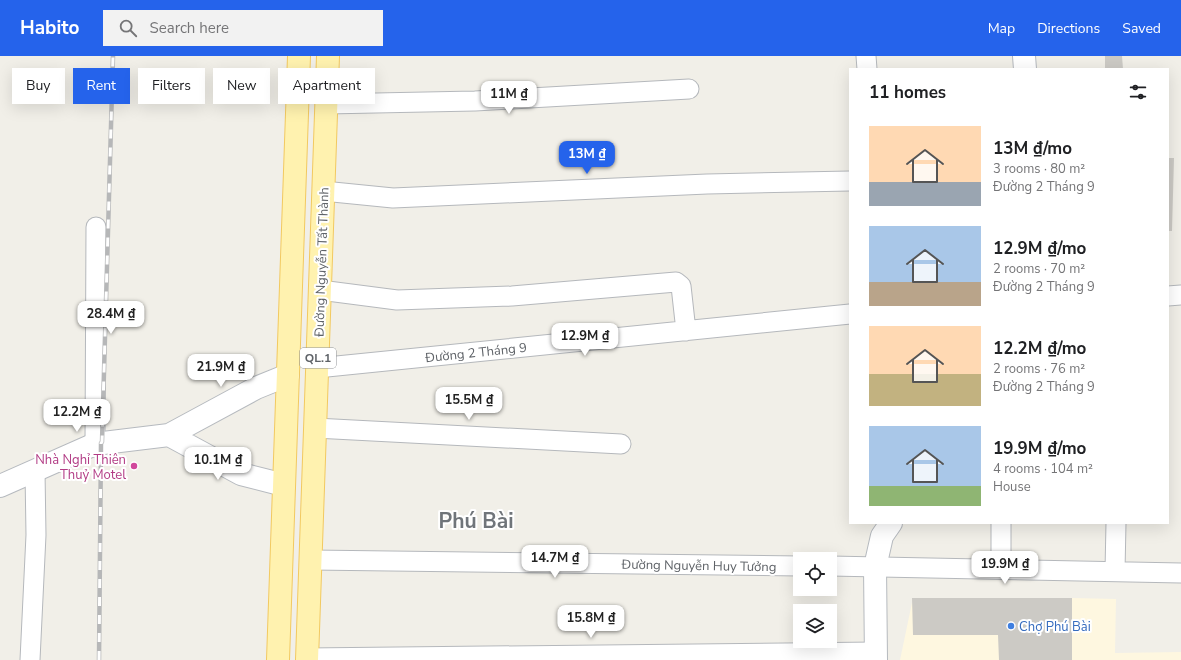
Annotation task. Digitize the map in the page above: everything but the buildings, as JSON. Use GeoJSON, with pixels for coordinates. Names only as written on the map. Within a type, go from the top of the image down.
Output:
{"type":"FeatureCollection","features":[{"type":"Feature","properties":{"kind":"main road","name":"QL.1"},"geometry":{"type":"LineString","coordinates":[[278,660],[299,56]]}},
{"type":"Feature","properties":{"kind":"main road","name":"Đường Nguyễn Tất Thành"},"geometry":{"type":"LineString","coordinates":[[328,56],[328,68]]}},
{"type":"Feature","properties":{"kind":"main road","name":"Đường Nguyễn Tất Thành"},"geometry":{"type":"LineString","coordinates":[[307,659],[326,104]]}},
{"type":"Feature","properties":{"kind":"main road"},"geometry":{"type":"LineString","coordinates":[[288,375],[317,374]]}},
{"type":"Feature","properties":{"kind":"main road"},"geometry":{"type":"LineString","coordinates":[[284,485],[313,492]]}},
{"type":"Feature","properties":{"kind":"street"},"geometry":{"type":"LineString","coordinates":[[866,56],[867,68]]}},
{"type":"Feature","properties":{"kind":"street"},"geometry":{"type":"LineString","coordinates":[[1024,56],[1025,68]]}},
{"type":"Feature","properties":{"kind":"street"},"geometry":{"type":"LineString","coordinates":[[375,103],[475,101],[689,89]]}},
{"type":"Feature","properties":{"kind":"street"},"geometry":{"type":"LineString","coordinates":[[323,191],[393,198],[708,184],[849,181]]}},
{"type":"Feature","properties":{"kind":"street"},"geometry":{"type":"LineString","coordinates":[[95,444],[96,227]]}},
{"type":"Feature","properties":{"kind":"street"},"geometry":{"type":"LineString","coordinates":[[320,290],[396,300],[512,296],[676,282],[681,286],[686,331]]}},
{"type":"Feature","properties":{"kind":"street"},"geometry":{"type":"LineString","coordinates":[[1169,296],[1181,295]]}},
{"type":"Feature","properties":{"kind":"street","name":"Đường 2 Tháng 9"},"geometry":{"type":"LineString","coordinates":[[317,374],[686,331],[849,314]]}},
{"type":"Feature","properties":{"kind":"street"},"geometry":{"type":"LineString","coordinates":[[0,486],[95,444],[169,435],[256,388],[288,375]]}},
{"type":"Feature","properties":{"kind":"street"},"geometry":{"type":"LineString","coordinates":[[315,428],[621,444]]}},
{"type":"Feature","properties":{"kind":"street"},"geometry":{"type":"LineString","coordinates":[[169,435],[241,474],[284,485]]}},
{"type":"Feature","properties":{"kind":"street"},"geometry":{"type":"LineString","coordinates":[[30,660],[36,535],[35,471]]}},
{"type":"Feature","properties":{"kind":"street"},"geometry":{"type":"LineString","coordinates":[[307,659],[876,656],[875,567],[882,536],[890,524]]}},
{"type":"Feature","properties":{"kind":"street"},"geometry":{"type":"LineString","coordinates":[[1001,524],[1001,569]]}},
{"type":"Feature","properties":{"kind":"street"},"geometry":{"type":"LineString","coordinates":[[1114,571],[1116,524]]}},
{"type":"Feature","properties":{"kind":"street","name":"Đường Nguyễn Huy Tưởng"},"geometry":{"type":"LineString","coordinates":[[311,560],[793,566]]}},
{"type":"Feature","properties":{"kind":"street"},"geometry":{"type":"LineString","coordinates":[[837,566],[1181,573]]}},
{"type":"Feature","properties":{"kind":"shaded area","name":"Chợ Phú Bài"},"geometry":{"type":"Polygon","coordinates":[[[913,598],[1116,599],[1115,653],[1181,652],[1181,660],[900,660],[913,598]]]}},
{"type":"Feature","properties":{"kind":"railway"},"geometry":{"type":"LineString","coordinates":[[99,660],[101,443],[113,56]]}},
{"type":"Feature","properties":{"kind":"place","name":"Nhà Nghỉ Thiên Thuỷ Motel"},"geometry":{"type":"Point","coordinates":[134,466]}},
{"type":"Feature","properties":{"kind":"place","name":"Chợ Phú Bài"},"geometry":{"type":"Point","coordinates":[1011,626]}},
{"type":"Feature","properties":{"kind":"district","name":"Phú Bài"},"geometry":{"type":"Point","coordinates":[476,521]}}]}
